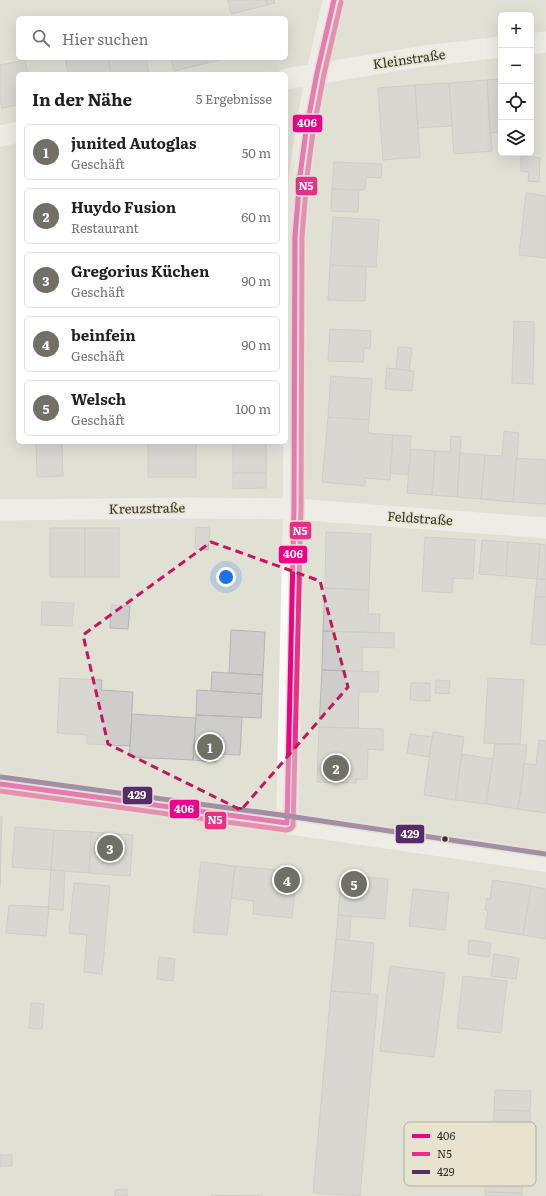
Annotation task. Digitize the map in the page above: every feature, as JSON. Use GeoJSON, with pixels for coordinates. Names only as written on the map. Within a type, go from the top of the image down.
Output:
{"type":"FeatureCollection","features":[{"type":"Feature","properties":{"kind":"main road"},"geometry":{"type":"LineString","coordinates":[[287,823],[294,509],[295,237],[300,176],[306,131],[317,73],[334,0]]}},
{"type":"Feature","properties":{"kind":"main road"},"geometry":{"type":"LineString","coordinates":[[0,784],[287,823],[546,861]]}},
{"type":"Feature","properties":{"kind":"street"},"geometry":{"type":"LineString","coordinates":[[534,44],[546,42]]}},
{"type":"Feature","properties":{"kind":"street","name":"Kleinstraße"},"geometry":{"type":"LineString","coordinates":[[288,79],[417,57],[498,47]]}},
{"type":"Feature","properties":{"kind":"street"},"geometry":{"type":"LineString","coordinates":[[0,136],[16,132]]}},
{"type":"Feature","properties":{"kind":"street","name":"Kreuzstraße"},"geometry":{"type":"LineString","coordinates":[[0,510],[180,508],[294,509]]}},
{"type":"Feature","properties":{"kind":"street","name":"Feldstraße"},"geometry":{"type":"LineString","coordinates":[[294,509],[546,528]]}},
{"type":"Feature","properties":{"kind":"highlighted area"},"geometry":{"type":"Polygon","coordinates":[[[211,542],[320,581],[348,687],[241,810],[108,744],[83,635],[211,542]]]}},
{"type":"Feature","properties":{"kind":"building"},"geometry":{"type":"Polygon","coordinates":[[[228,0],[266,0],[267,5],[231,14],[228,0]]]}},
{"type":"Feature","properties":{"kind":"building"},"geometry":{"type":"Polygon","coordinates":[[[266,0],[274,0],[275,3],[267,5],[266,0]]]}},
{"type":"Feature","properties":{"kind":"building"},"geometry":{"type":"Polygon","coordinates":[[[25,60],[28,72],[16,72],[16,105],[2,108],[0,99],[0,65],[25,60]]]}},
{"type":"Feature","properties":{"kind":"building"},"geometry":{"type":"Polygon","coordinates":[[[65,60],[108,60],[111,72],[68,72],[65,60]]]}},
{"type":"Feature","properties":{"kind":"building"},"geometry":{"type":"Polygon","coordinates":[[[108,60],[146,60],[149,72],[111,72],[108,60]]]}},
{"type":"Feature","properties":{"kind":"building"},"geometry":{"type":"Polygon","coordinates":[[[171,60],[206,60],[207,63],[174,71],[171,60]]]}},
{"type":"Feature","properties":{"kind":"building"},"geometry":{"type":"Polygon","coordinates":[[[206,60],[220,60],[207,63],[206,60]]]}},
{"type":"Feature","properties":{"kind":"building"},"geometry":{"type":"Polygon","coordinates":[[[498,79],[498,132],[490,133],[487,80],[498,79]]]}},
{"type":"Feature","properties":{"kind":"building"},"geometry":{"type":"Polygon","coordinates":[[[487,80],[492,151],[454,154],[449,83],[487,80]]]}},
{"type":"Feature","properties":{"kind":"building"},"geometry":{"type":"Polygon","coordinates":[[[449,83],[452,126],[418,128],[415,85],[449,83]]]}},
{"type":"Feature","properties":{"kind":"building"},"geometry":{"type":"Polygon","coordinates":[[[415,85],[420,157],[383,160],[378,88],[415,85]]]}},
{"type":"Feature","properties":{"kind":"building"},"geometry":{"type":"Polygon","coordinates":[[[521,156],[540,158],[539,182],[528,181],[529,172],[521,171],[521,156]]]}},
{"type":"Feature","properties":{"kind":"building"},"geometry":{"type":"Polygon","coordinates":[[[334,162],[382,164],[381,178],[366,177],[365,190],[332,189],[334,162]]]}},
{"type":"Feature","properties":{"kind":"building"},"geometry":{"type":"Polygon","coordinates":[[[332,189],[359,190],[358,212],[331,211],[332,189]]]}},
{"type":"Feature","properties":{"kind":"building"},"geometry":{"type":"Polygon","coordinates":[[[526,193],[546,196],[546,258],[519,255],[526,193]]]}},
{"type":"Feature","properties":{"kind":"building"},"geometry":{"type":"Polygon","coordinates":[[[333,217],[379,220],[376,267],[330,265],[333,217]]]}},
{"type":"Feature","properties":{"kind":"building"},"geometry":{"type":"Polygon","coordinates":[[[330,265],[366,267],[365,301],[328,300],[330,265]]]}},
{"type":"Feature","properties":{"kind":"building"},"geometry":{"type":"Polygon","coordinates":[[[514,321],[534,322],[533,384],[512,383],[514,321]]]}},
{"type":"Feature","properties":{"kind":"building"},"geometry":{"type":"Polygon","coordinates":[[[330,329],[371,331],[370,349],[364,348],[363,362],[328,361],[330,329]]]}},
{"type":"Feature","properties":{"kind":"building"},"geometry":{"type":"Polygon","coordinates":[[[398,347],[412,348],[409,371],[396,369],[398,347]]]}},
{"type":"Feature","properties":{"kind":"building"},"geometry":{"type":"Polygon","coordinates":[[[387,368],[414,371],[412,391],[385,389],[387,368]]]}},
{"type":"Feature","properties":{"kind":"building"},"geometry":{"type":"Polygon","coordinates":[[[331,376],[372,379],[369,420],[328,417],[331,376]]]}},
{"type":"Feature","properties":{"kind":"building"},"geometry":{"type":"Polygon","coordinates":[[[328,417],[369,420],[368,433],[393,435],[390,480],[365,478],[365,486],[322,482],[328,417]]]}},
{"type":"Feature","properties":{"kind":"building"},"geometry":{"type":"Polygon","coordinates":[[[504,431],[519,433],[513,502],[481,499],[485,455],[502,456],[504,431]]]}},
{"type":"Feature","properties":{"kind":"building"},"geometry":{"type":"Polygon","coordinates":[[[393,435],[411,436],[408,475],[390,473],[393,435]]]}},
{"type":"Feature","properties":{"kind":"building"},"geometry":{"type":"Polygon","coordinates":[[[451,436],[461,437],[457,497],[432,495],[435,451],[450,452],[451,436]]]}},
{"type":"Feature","properties":{"kind":"building"},"geometry":{"type":"Polygon","coordinates":[[[36,444],[62,444],[63,476],[37,477],[36,444]]]}},
{"type":"Feature","properties":{"kind":"building"},"geometry":{"type":"Polygon","coordinates":[[[148,444],[196,444],[196,477],[148,477],[148,444]]]}},
{"type":"Feature","properties":{"kind":"building"},"geometry":{"type":"Polygon","coordinates":[[[233,444],[266,444],[266,473],[233,473],[233,444]]]}},
{"type":"Feature","properties":{"kind":"building"},"geometry":{"type":"Polygon","coordinates":[[[411,449],[435,451],[432,495],[407,493],[411,449]]]}},
{"type":"Feature","properties":{"kind":"building"},"geometry":{"type":"Polygon","coordinates":[[[460,453],[485,455],[481,499],[457,497],[460,453]]]}},
{"type":"Feature","properties":{"kind":"building"},"geometry":{"type":"Polygon","coordinates":[[[516,458],[546,460],[546,504],[513,502],[516,458]]]}},
{"type":"Feature","properties":{"kind":"building"},"geometry":{"type":"Polygon","coordinates":[[[233,473],[266,473],[266,488],[233,489],[233,473]]]}},
{"type":"Feature","properties":{"kind":"building"},"geometry":{"type":"Polygon","coordinates":[[[196,527],[210,528],[208,550],[195,549],[196,527]]]}},
{"type":"Feature","properties":{"kind":"building"},"geometry":{"type":"Polygon","coordinates":[[[50,528],[85,528],[85,577],[50,577],[50,528]]]}},
{"type":"Feature","properties":{"kind":"building"},"geometry":{"type":"Polygon","coordinates":[[[85,528],[119,528],[119,577],[85,577],[85,528]]]}},
{"type":"Feature","properties":{"kind":"building"},"geometry":{"type":"Polygon","coordinates":[[[326,532],[371,534],[369,590],[325,588],[326,532]]]}},
{"type":"Feature","properties":{"kind":"building"},"geometry":{"type":"Polygon","coordinates":[[[425,537],[475,540],[473,579],[453,578],[452,593],[422,591],[425,537]]]}},
{"type":"Feature","properties":{"kind":"building"},"geometry":{"type":"Polygon","coordinates":[[[482,540],[508,542],[506,576],[479,574],[482,540]]]}},
{"type":"Feature","properties":{"kind":"building"},"geometry":{"type":"Polygon","coordinates":[[[508,542],[540,544],[537,579],[506,576],[508,542]]]}},
{"type":"Feature","properties":{"kind":"building"},"geometry":{"type":"Polygon","coordinates":[[[540,544],[546,545],[546,579],[537,579],[540,544]]]}},
{"type":"Feature","properties":{"kind":"building"},"geometry":{"type":"Polygon","coordinates":[[[537,579],[546,579],[546,597],[535,597],[537,579]]]}},
{"type":"Feature","properties":{"kind":"building"},"geometry":{"type":"Polygon","coordinates":[[[325,588],[369,590],[368,614],[380,614],[379,633],[323,631],[325,588]]]}},
{"type":"Feature","properties":{"kind":"building"},"geometry":{"type":"Polygon","coordinates":[[[535,597],[546,597],[546,645],[531,644],[535,597]]]}},
{"type":"Feature","properties":{"kind":"building"},"geometry":{"type":"Polygon","coordinates":[[[42,602],[74,603],[72,626],[41,625],[42,602]]]}},
{"type":"Feature","properties":{"kind":"building"},"geometry":{"type":"Polygon","coordinates":[[[111,605],[130,606],[128,629],[110,628],[111,605]]]}},
{"type":"Feature","properties":{"kind":"building"},"geometry":{"type":"Polygon","coordinates":[[[231,630],[265,632],[263,675],[229,673],[231,630]]]}},
{"type":"Feature","properties":{"kind":"building"},"geometry":{"type":"Polygon","coordinates":[[[323,631],[394,633],[394,648],[362,647],[362,671],[322,670],[323,631]]]}},
{"type":"Feature","properties":{"kind":"building"},"geometry":{"type":"Polygon","coordinates":[[[322,670],[379,672],[378,692],[359,692],[358,728],[319,727],[322,670]]]}},
{"type":"Feature","properties":{"kind":"building"},"geometry":{"type":"Polygon","coordinates":[[[212,672],[263,675],[262,694],[211,691],[212,672]]]}},
{"type":"Feature","properties":{"kind":"building"},"geometry":{"type":"Polygon","coordinates":[[[60,678],[102,680],[101,690],[133,692],[130,746],[87,744],[87,735],[57,733],[60,678]]]}},
{"type":"Feature","properties":{"kind":"building"},"geometry":{"type":"Polygon","coordinates":[[[488,678],[524,680],[520,744],[484,743],[488,678]]]}},
{"type":"Feature","properties":{"kind":"building"},"geometry":{"type":"Polygon","coordinates":[[[436,680],[450,681],[449,694],[435,693],[436,680]]]}},
{"type":"Feature","properties":{"kind":"building"},"geometry":{"type":"Polygon","coordinates":[[[411,683],[430,683],[430,701],[410,700],[411,683]]]}},
{"type":"Feature","properties":{"kind":"building"},"geometry":{"type":"Polygon","coordinates":[[[197,690],[262,694],[261,718],[196,715],[197,690]]]}},
{"type":"Feature","properties":{"kind":"building"},"geometry":{"type":"Polygon","coordinates":[[[132,714],[196,718],[193,760],[129,757],[132,714]]]}},
{"type":"Feature","properties":{"kind":"building"},"geometry":{"type":"Polygon","coordinates":[[[196,715],[242,717],[240,755],[216,754],[216,762],[193,760],[196,715]]]}},
{"type":"Feature","properties":{"kind":"building"},"geometry":{"type":"Polygon","coordinates":[[[319,727],[383,729],[383,750],[368,749],[367,779],[356,779],[356,783],[317,782],[319,727]]]}},
{"type":"Feature","properties":{"kind":"building"},"geometry":{"type":"Polygon","coordinates":[[[433,732],[464,737],[455,800],[424,795],[433,732]]]}},
{"type":"Feature","properties":{"kind":"building"},"geometry":{"type":"Polygon","coordinates":[[[410,734],[432,737],[429,757],[407,753],[410,734]]]}},
{"type":"Feature","properties":{"kind":"building"},"geometry":{"type":"Polygon","coordinates":[[[539,740],[546,741],[546,813],[518,809],[524,763],[536,765],[539,740]]]}},
{"type":"Feature","properties":{"kind":"building"},"geometry":{"type":"Polygon","coordinates":[[[495,744],[527,745],[518,809],[486,804],[495,744]]]}},
{"type":"Feature","properties":{"kind":"building"},"geometry":{"type":"Polygon","coordinates":[[[462,754],[493,759],[486,804],[455,800],[462,754]]]}},
{"type":"Feature","properties":{"kind":"building"},"geometry":{"type":"Polygon","coordinates":[[[0,817],[2,817],[0,887],[0,817]]]}},
{"type":"Feature","properties":{"kind":"building"},"geometry":{"type":"Polygon","coordinates":[[[15,827],[54,830],[51,870],[12,867],[15,827]]]}},
{"type":"Feature","properties":{"kind":"building"},"geometry":{"type":"Polygon","coordinates":[[[54,830],[91,832],[89,873],[51,870],[54,830]]]}},
{"type":"Feature","properties":{"kind":"building"},"geometry":{"type":"Polygon","coordinates":[[[91,832],[133,835],[130,876],[89,873],[91,832]]]}},
{"type":"Feature","properties":{"kind":"building"},"geometry":{"type":"Polygon","coordinates":[[[201,862],[235,866],[227,935],[193,932],[201,862]]]}},
{"type":"Feature","properties":{"kind":"building"},"geometry":{"type":"Polygon","coordinates":[[[235,866],[297,872],[292,918],[253,914],[254,901],[231,898],[235,866]]]}},
{"type":"Feature","properties":{"kind":"building"},"geometry":{"type":"Polygon","coordinates":[[[51,870],[65,871],[63,910],[48,909],[51,870]]]}},
{"type":"Feature","properties":{"kind":"building"},"geometry":{"type":"Polygon","coordinates":[[[341,875],[388,879],[385,919],[338,915],[341,875]]]}},
{"type":"Feature","properties":{"kind":"building"},"geometry":{"type":"Polygon","coordinates":[[[493,880],[531,886],[523,935],[485,929],[488,911],[485,910],[487,898],[490,899],[493,880]]]}},
{"type":"Feature","properties":{"kind":"building"},"geometry":{"type":"Polygon","coordinates":[[[74,883],[110,886],[102,974],[84,972],[87,935],[69,933],[74,883]]]}},
{"type":"Feature","properties":{"kind":"building"},"geometry":{"type":"Polygon","coordinates":[[[531,886],[546,889],[546,939],[523,935],[531,886]]]}},
{"type":"Feature","properties":{"kind":"building"},"geometry":{"type":"Polygon","coordinates":[[[413,889],[449,893],[445,930],[409,926],[413,889]]]}},
{"type":"Feature","properties":{"kind":"building"},"geometry":{"type":"Polygon","coordinates":[[[9,905],[49,907],[46,936],[6,933],[9,905]]]}},
{"type":"Feature","properties":{"kind":"building"},"geometry":{"type":"Polygon","coordinates":[[[338,915],[351,916],[349,941],[336,939],[338,915]]]}},
{"type":"Feature","properties":{"kind":"building"},"geometry":{"type":"Polygon","coordinates":[[[336,939],[374,943],[370,994],[331,991],[336,939]]]}},
{"type":"Feature","properties":{"kind":"building"},"geometry":{"type":"Polygon","coordinates":[[[469,940],[491,943],[489,957],[468,954],[469,940]]]}},
{"type":"Feature","properties":{"kind":"building"},"geometry":{"type":"Polygon","coordinates":[[[494,954],[519,958],[516,979],[491,976],[494,954]]]}},
{"type":"Feature","properties":{"kind":"building"},"geometry":{"type":"Polygon","coordinates":[[[159,957],[175,959],[173,981],[157,979],[159,957]]]}},
{"type":"Feature","properties":{"kind":"building"},"geometry":{"type":"Polygon","coordinates":[[[390,966],[445,973],[434,1057],[380,1051],[390,966]]]}},
{"type":"Feature","properties":{"kind":"building"},"geometry":{"type":"Polygon","coordinates":[[[463,976],[507,981],[501,1033],[457,1028],[463,976]]]}},
{"type":"Feature","properties":{"kind":"building"},"geometry":{"type":"Polygon","coordinates":[[[331,991],[378,995],[360,1196],[313,1193],[331,991]]]}},
{"type":"Feature","properties":{"kind":"building"},"geometry":{"type":"Polygon","coordinates":[[[31,1003],[44,1004],[42,1029],[29,1028],[31,1003]]]}},
{"type":"Feature","properties":{"kind":"building"},"geometry":{"type":"Polygon","coordinates":[[[495,1090],[531,1091],[530,1111],[494,1110],[495,1090]]]}},
{"type":"Feature","properties":{"kind":"building"},"geometry":{"type":"Polygon","coordinates":[[[494,1110],[530,1111],[530,1122],[493,1122],[494,1110]]]}},
{"type":"Feature","properties":{"kind":"building"},"geometry":{"type":"Polygon","coordinates":[[[0,1155],[12,1155],[12,1166],[0,1166],[0,1155]]]}},
{"type":"Feature","properties":{"kind":"building"},"geometry":{"type":"Polygon","coordinates":[[[485,1186],[522,1186],[522,1193],[485,1192],[485,1186]]]}},
{"type":"Feature","properties":{"kind":"building"},"geometry":{"type":"Polygon","coordinates":[[[127,1189],[127,1196],[115,1196],[115,1190],[127,1189]]]}},
{"type":"Feature","properties":{"kind":"building"},"geometry":{"type":"Polygon","coordinates":[[[485,1192],[522,1193],[522,1196],[485,1196],[485,1192]]]}},
{"type":"Feature","properties":{"kind":"building"},"geometry":{"type":"Polygon","coordinates":[[[211,1195],[263,1196],[211,1196],[211,1195]]]}},
{"type":"Feature","properties":{"kind":"transit line","name":"406"},"geometry":{"type":"LineString","coordinates":[[0,784],[287,823],[294,509],[295,237],[300,176],[306,131],[317,73],[334,0]]}},
{"type":"Feature","properties":{"kind":"transit line","name":"N5"},"geometry":{"type":"LineString","coordinates":[[0,791],[286,830],[293,826],[301,509],[302,237],[307,177],[313,132],[324,74],[341,2]]}},
{"type":"Feature","properties":{"kind":"transit line","name":"429"},"geometry":{"type":"LineString","coordinates":[[1,777],[288,816],[546,854]]}},
{"type":"Feature","properties":{"kind":"place","name":"junited Autoglas"},"geometry":{"type":"Point","coordinates":[210,747]}},
{"type":"Feature","properties":{"kind":"place","name":"Huydo Fusion"},"geometry":{"type":"Point","coordinates":[336,768]}},
{"type":"Feature","properties":{"kind":"place","name":"Gregorius Küchen"},"geometry":{"type":"Point","coordinates":[110,848]}},
{"type":"Feature","properties":{"kind":"place","name":"beinfein"},"geometry":{"type":"Point","coordinates":[287,880]}},
{"type":"Feature","properties":{"kind":"place","name":"Welsch"},"geometry":{"type":"Point","coordinates":[354,884]}}]}
